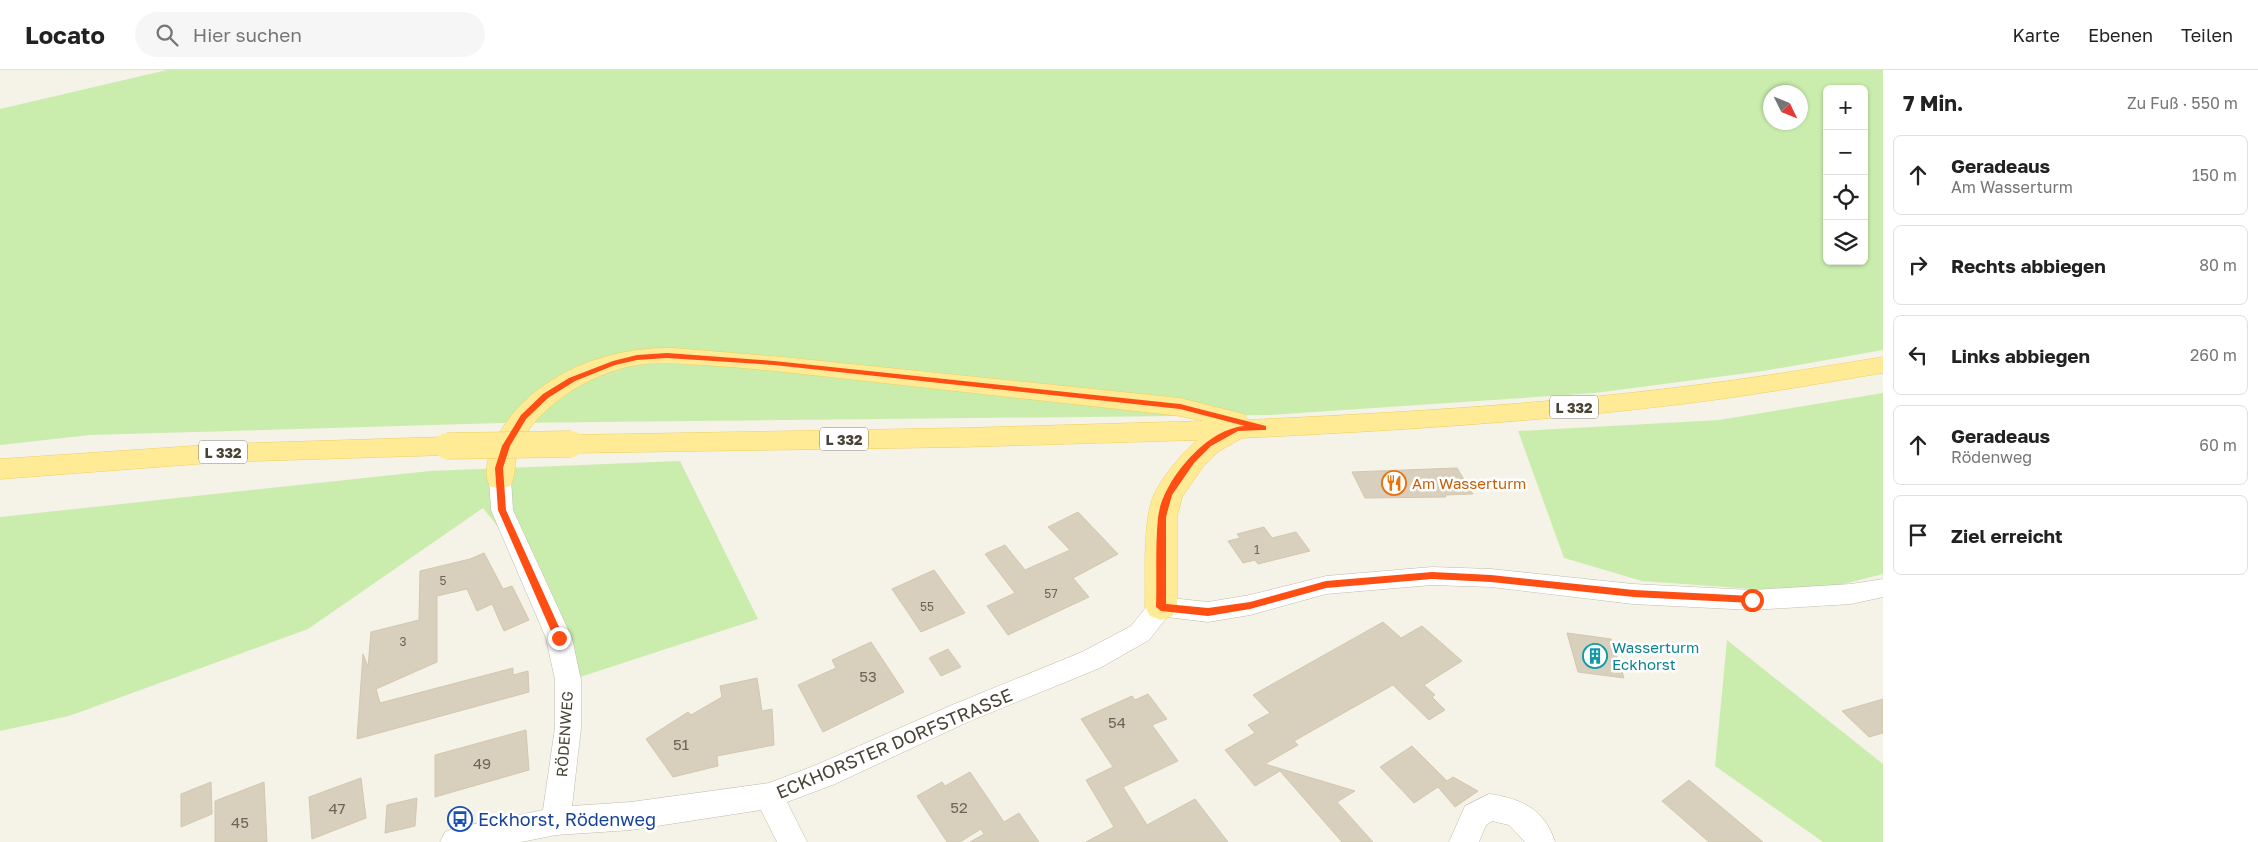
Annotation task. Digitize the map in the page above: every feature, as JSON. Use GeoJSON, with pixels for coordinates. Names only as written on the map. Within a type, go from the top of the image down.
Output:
{"type":"FeatureCollection","features":[{"type":"Feature","properties":{"kind":"main road"},"geometry":{"type":"LineString","coordinates":[[500,479],[499,468],[506,446],[523,417],[546,396],[572,380],[594,370],[637,358],[652,356],[667,355],[774,363],[1180,406],[1250,428]]}},
{"type":"Feature","properties":{"kind":"main road","name":"L 332"},"geometry":{"type":"LineString","coordinates":[[0,469],[74,461],[249,450],[1116,434],[1397,420],[1616,403],[1765,384],[1883,365]]}},
{"type":"Feature","properties":{"kind":"main road"},"geometry":{"type":"LineString","coordinates":[[1161,607],[1162,517],[1168,495],[1192,460],[1208,444],[1250,428]]}},
{"type":"Feature","properties":{"kind":"street","name":"RÖDENWEG"},"geometry":{"type":"LineString","coordinates":[[500,479],[502,510],[559,638],[568,680],[568,728],[556,821]]}},
{"type":"Feature","properties":{"kind":"street"},"geometry":{"type":"LineString","coordinates":[[1161,607],[1208,612],[1250,605],[1326,585],[1432,576],[1491,578],[1634,594],[1752,600],[1851,594],[1883,588]]}},
{"type":"Feature","properties":{"kind":"street","name":"ECKHORSTER DORFSTRASSE"},"geometry":{"type":"LineString","coordinates":[[455,842],[556,821],[641,815],[770,796],[825,776],[961,713],[1091,660],[1140,633],[1161,607]]}},
{"type":"Feature","properties":{"kind":"street"},"geometry":{"type":"LineString","coordinates":[[770,796],[792,842]]}},
{"type":"Feature","properties":{"kind":"street"},"geometry":{"type":"LineString","coordinates":[[1464,842],[1474,816],[1489,807],[1510,810],[1530,824],[1539,835],[1540,842]]}},
{"type":"Feature","properties":{"kind":"green space"},"geometry":{"type":"Polygon","coordinates":[[[167,70],[1883,70],[1883,350],[1763,371],[1595,393],[1269,415],[500,423],[90,435],[0,445],[0,109],[167,70]]]}},
{"type":"Feature","properties":{"kind":"green space"},"geometry":{"type":"Polygon","coordinates":[[[1883,393],[1883,574],[1808,593],[1642,581],[1564,558],[1518,431],[1719,420],[1883,393]]]}},
{"type":"Feature","properties":{"kind":"green space"},"geometry":{"type":"Polygon","coordinates":[[[680,461],[758,619],[580,677],[542,583],[483,508],[308,629],[69,716],[0,731],[0,517],[430,471],[680,461]]]}},
{"type":"Feature","properties":{"kind":"green space"},"geometry":{"type":"Polygon","coordinates":[[[1727,640],[1883,764],[1883,842],[1823,842],[1715,766],[1727,640]]]}},
{"type":"Feature","properties":{"kind":"building"},"geometry":{"type":"Polygon","coordinates":[[[1457,468],[1473,494],[1445,495],[1446,497],[1365,498],[1352,472],[1457,468]]]}},
{"type":"Feature","properties":{"kind":"building"},"geometry":{"type":"Polygon","coordinates":[[[1078,512],[1118,554],[1073,578],[1089,597],[1008,635],[987,606],[1015,593],[985,554],[1005,545],[1025,570],[1070,550],[1048,527],[1078,512]]]}},
{"type":"Feature","properties":{"kind":"building"},"geometry":{"type":"Polygon","coordinates":[[[1264,527],[1272,538],[1296,532],[1310,551],[1258,564],[1255,560],[1243,563],[1228,541],[1240,538],[1237,534],[1264,527]]]}},
{"type":"Feature","properties":{"kind":"building"},"geometry":{"type":"Polygon","coordinates":[[[484,553],[503,589],[512,586],[529,620],[504,631],[492,604],[477,611],[467,589],[437,596],[437,662],[376,689],[380,703],[513,668],[513,675],[528,671],[529,692],[357,739],[363,654],[368,667],[371,632],[419,620],[420,571],[470,559],[484,553]]]}},
{"type":"Feature","properties":{"kind":"building"},"geometry":{"type":"Polygon","coordinates":[[[934,570],[965,613],[921,632],[892,589],[934,570]]]}},
{"type":"Feature","properties":{"kind":"building"},"geometry":{"type":"Polygon","coordinates":[[[1383,622],[1401,638],[1422,626],[1462,661],[1424,685],[1435,695],[1432,697],[1445,710],[1429,720],[1393,685],[1294,741],[1298,745],[1265,764],[1355,791],[1337,802],[1373,842],[1342,842],[1280,771],[1255,786],[1225,750],[1255,733],[1248,725],[1270,713],[1253,695],[1383,622]]]}},
{"type":"Feature","properties":{"kind":"building","name":"Wasserturm Eckhorst"},"geometry":{"type":"Polygon","coordinates":[[[1567,633],[1611,639],[1624,678],[1578,672],[1567,633]]]}},
{"type":"Feature","properties":{"kind":"building"},"geometry":{"type":"Polygon","coordinates":[[[871,642],[904,692],[823,732],[798,685],[836,668],[832,660],[871,642]]]}},
{"type":"Feature","properties":{"kind":"building"},"geometry":{"type":"Polygon","coordinates":[[[948,649],[961,667],[941,676],[929,658],[948,649]]]}},
{"type":"Feature","properties":{"kind":"building"},"geometry":{"type":"Polygon","coordinates":[[[757,678],[762,711],[772,709],[774,745],[717,756],[718,766],[673,777],[646,739],[688,712],[691,715],[722,697],[720,686],[757,678]]]}},
{"type":"Feature","properties":{"kind":"building"},"geometry":{"type":"Polygon","coordinates":[[[1148,694],[1167,719],[1152,725],[1178,761],[1123,787],[1147,825],[1195,799],[1228,842],[1086,842],[1114,827],[1086,780],[1113,767],[1081,719],[1132,696],[1135,700],[1148,694]]]}},
{"type":"Feature","properties":{"kind":"building"},"geometry":{"type":"Polygon","coordinates":[[[1883,699],[1883,733],[1869,737],[1842,711],[1883,699]]]}},
{"type":"Feature","properties":{"kind":"building"},"geometry":{"type":"Polygon","coordinates":[[[526,730],[529,770],[435,797],[435,755],[526,730]]]}},
{"type":"Feature","properties":{"kind":"building"},"geometry":{"type":"Polygon","coordinates":[[[1412,746],[1447,781],[1453,777],[1478,791],[1455,807],[1438,787],[1414,803],[1380,767],[1412,746]]]}},
{"type":"Feature","properties":{"kind":"building"},"geometry":{"type":"Polygon","coordinates":[[[970,772],[1004,822],[1019,813],[1039,842],[970,842],[984,834],[981,829],[960,842],[947,842],[917,796],[942,782],[945,786],[970,772]]]}},
{"type":"Feature","properties":{"kind":"building"},"geometry":{"type":"Polygon","coordinates":[[[361,778],[366,818],[312,839],[309,797],[361,778]]]}},
{"type":"Feature","properties":{"kind":"building"},"geometry":{"type":"Polygon","coordinates":[[[1689,780],[1763,842],[1709,842],[1662,801],[1689,780]]]}},
{"type":"Feature","properties":{"kind":"building"},"geometry":{"type":"Polygon","coordinates":[[[211,782],[212,814],[181,827],[181,794],[211,782]]]}},
{"type":"Feature","properties":{"kind":"building"},"geometry":{"type":"Polygon","coordinates":[[[264,782],[267,842],[215,842],[215,801],[264,782]]]}},
{"type":"Feature","properties":{"kind":"building"},"geometry":{"type":"Polygon","coordinates":[[[417,798],[415,826],[385,833],[387,805],[417,798]]]}},
{"type":"Feature","properties":{"kind":"place","name":"Am Wasserturm"},"geometry":{"type":"Point","coordinates":[1394,483]}},
{"type":"Feature","properties":{"kind":"place","name":"Wasserturm Eckhorst"},"geometry":{"type":"Point","coordinates":[1595,656]}},
{"type":"Feature","properties":{"kind":"place","name":"Eckhorst, Rödenweg"},"geometry":{"type":"Point","coordinates":[460,819]}},
{"type":"Feature","properties":{"kind":"route"},"geometry":{"type":"LineString","coordinates":[[559,638],[502,510],[499,468],[506,446],[523,417],[546,396],[572,380],[613,363],[667,355],[774,363],[1180,406],[1263,428],[1237,429],[1208,444],[1192,460],[1168,495],[1162,517],[1161,607],[1184,611],[1208,612],[1250,605],[1326,585],[1432,576],[1491,578],[1634,594],[1752,600]]}}]}
